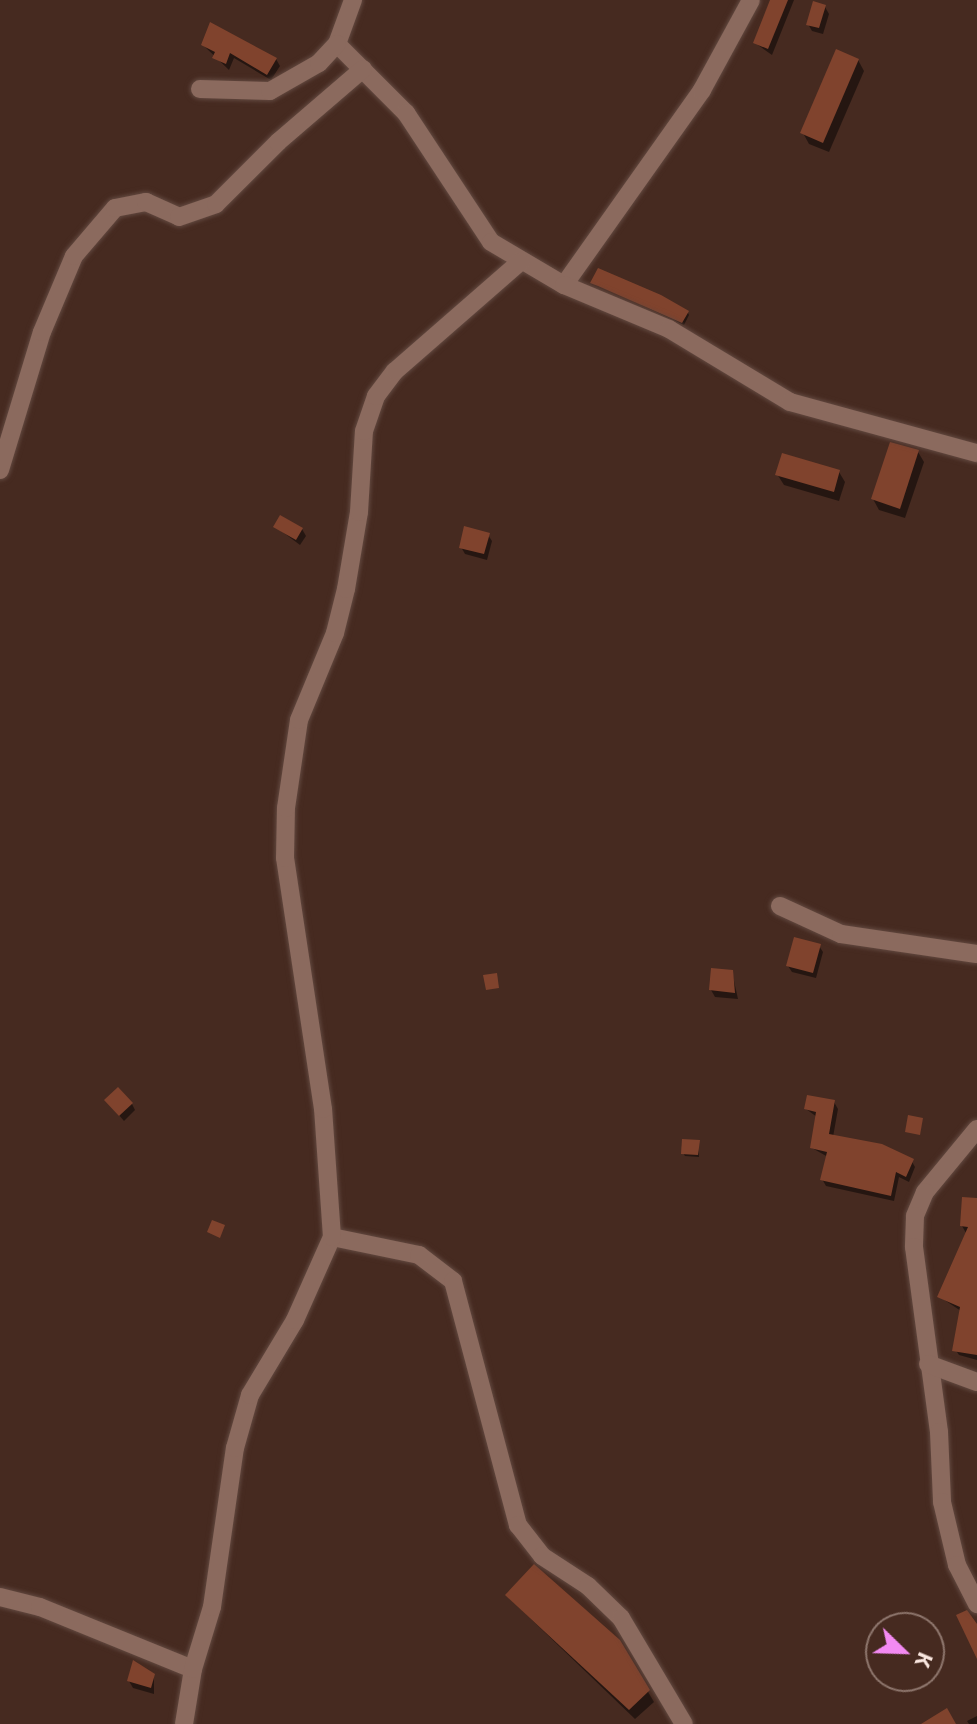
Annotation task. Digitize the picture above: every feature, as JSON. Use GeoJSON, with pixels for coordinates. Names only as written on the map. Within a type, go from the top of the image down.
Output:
{"type":"FeatureCollection","features":[{"type":"Feature","properties":{"kind":"street"},"geometry":{"type":"LineString","coordinates":[[200,89],[270,91],[319,63],[337,44],[353,0]]}},
{"type":"Feature","properties":{"kind":"street"},"geometry":{"type":"LineString","coordinates":[[564,285],[702,90],[751,0]]}},
{"type":"Feature","properties":{"kind":"street"},"geometry":{"type":"LineString","coordinates":[[337,44],[424,136],[491,242],[520,262],[564,285],[669,329],[790,402],[977,453]]}},
{"type":"Feature","properties":{"kind":"street"},"geometry":{"type":"LineString","coordinates":[[0,470],[42,332],[74,256],[115,208],[146,202],[179,217],[216,204],[278,142],[363,69]]}},
{"type":"Feature","properties":{"kind":"street"},"geometry":{"type":"LineString","coordinates":[[184,1724],[193,1669],[212,1607],[235,1448],[250,1395],[295,1320],[332,1237],[323,1109],[285,858],[289,766],[299,720],[343,603],[359,512],[364,431],[376,396],[395,371],[520,262]]}},
{"type":"Feature","properties":{"kind":"street"},"geometry":{"type":"LineString","coordinates":[[780,906],[841,934],[977,954]]}},
{"type":"Feature","properties":{"kind":"street"},"geometry":{"type":"LineString","coordinates":[[977,1129],[936,1174],[915,1216],[914,1247],[939,1432],[942,1502],[957,1565],[977,1604]]}},
{"type":"Feature","properties":{"kind":"street"},"geometry":{"type":"LineString","coordinates":[[332,1237],[419,1255],[453,1281],[518,1525],[542,1556],[588,1586],[621,1618],[684,1724]]}},
{"type":"Feature","properties":{"kind":"street"},"geometry":{"type":"LineString","coordinates":[[928,1364],[977,1382]]}},
{"type":"Feature","properties":{"kind":"street"},"geometry":{"type":"LineString","coordinates":[[0,1597],[40,1607],[193,1669]]}},
{"type":"Feature","properties":{"kind":"building"},"geometry":{"type":"Polygon","coordinates":[[[770,0],[788,0],[768,49],[753,43],[770,0]]]}},
{"type":"Feature","properties":{"kind":"building"},"geometry":{"type":"Polygon","coordinates":[[[813,1],[826,5],[819,28],[806,25],[813,1]]]}},
{"type":"Feature","properties":{"kind":"building"},"geometry":{"type":"Polygon","coordinates":[[[210,22],[277,58],[267,75],[230,53],[226,64],[212,58],[215,52],[201,45],[210,22]]]}},
{"type":"Feature","properties":{"kind":"building"},"geometry":{"type":"Polygon","coordinates":[[[836,49],[859,59],[823,143],[800,133],[836,49]]]}},
{"type":"Feature","properties":{"kind":"building"},"geometry":{"type":"Polygon","coordinates":[[[598,268],[661,295],[689,311],[682,323],[590,283],[598,268]]]}},
{"type":"Feature","properties":{"kind":"building"},"geometry":{"type":"Polygon","coordinates":[[[890,442],[919,450],[900,509],[871,499],[890,442]]]}},
{"type":"Feature","properties":{"kind":"building"},"geometry":{"type":"Polygon","coordinates":[[[782,453],[840,470],[834,492],[775,475],[782,453]]]}},
{"type":"Feature","properties":{"kind":"building"},"geometry":{"type":"Polygon","coordinates":[[[280,515],[303,528],[296,540],[273,527],[280,515]]]}},
{"type":"Feature","properties":{"kind":"building"},"geometry":{"type":"Polygon","coordinates":[[[464,526],[490,533],[484,554],[459,548],[464,526]]]}},
{"type":"Feature","properties":{"kind":"building"},"geometry":{"type":"Polygon","coordinates":[[[794,937],[821,944],[813,973],[786,966],[794,937]]]}},
{"type":"Feature","properties":{"kind":"building"},"geometry":{"type":"Polygon","coordinates":[[[711,968],[733,970],[735,993],[709,990],[711,968]]]}},
{"type":"Feature","properties":{"kind":"building"},"geometry":{"type":"Polygon","coordinates":[[[497,973],[499,988],[486,990],[483,975],[497,973]]]}},
{"type":"Feature","properties":{"kind":"building"},"geometry":{"type":"Polygon","coordinates":[[[118,1087],[133,1103],[119,1116],[104,1100],[118,1087]]]}},
{"type":"Feature","properties":{"kind":"building"},"geometry":{"type":"Polygon","coordinates":[[[807,1095],[835,1100],[829,1134],[882,1144],[914,1159],[906,1177],[896,1172],[891,1196],[820,1180],[827,1152],[810,1148],[816,1112],[804,1109],[807,1095]]]}},
{"type":"Feature","properties":{"kind":"building"},"geometry":{"type":"Polygon","coordinates":[[[908,1115],[923,1118],[920,1135],[905,1132],[908,1115]]]}},
{"type":"Feature","properties":{"kind":"building"},"geometry":{"type":"Polygon","coordinates":[[[682,1139],[700,1140],[698,1155],[681,1154],[682,1139]]]}},
{"type":"Feature","properties":{"kind":"building"},"geometry":{"type":"Polygon","coordinates":[[[962,1197],[977,1198],[977,1355],[952,1351],[960,1307],[937,1297],[968,1227],[960,1226],[962,1197]]]}},
{"type":"Feature","properties":{"kind":"building"},"geometry":{"type":"Polygon","coordinates":[[[212,1220],[225,1225],[220,1238],[207,1232],[212,1220]]]}},
{"type":"Feature","properties":{"kind":"building"},"geometry":{"type":"Polygon","coordinates":[[[534,1564],[620,1640],[650,1690],[629,1710],[505,1595],[534,1564]]]}},
{"type":"Feature","properties":{"kind":"building"},"geometry":{"type":"Polygon","coordinates":[[[967,1610],[977,1624],[977,1659],[956,1615],[967,1610]]]}},
{"type":"Feature","properties":{"kind":"building"},"geometry":{"type":"Polygon","coordinates":[[[133,1660],[155,1674],[151,1688],[127,1681],[133,1660]]]}},
{"type":"Feature","properties":{"kind":"building"},"geometry":{"type":"Polygon","coordinates":[[[947,1708],[956,1724],[921,1724],[947,1708]]]}}]}
